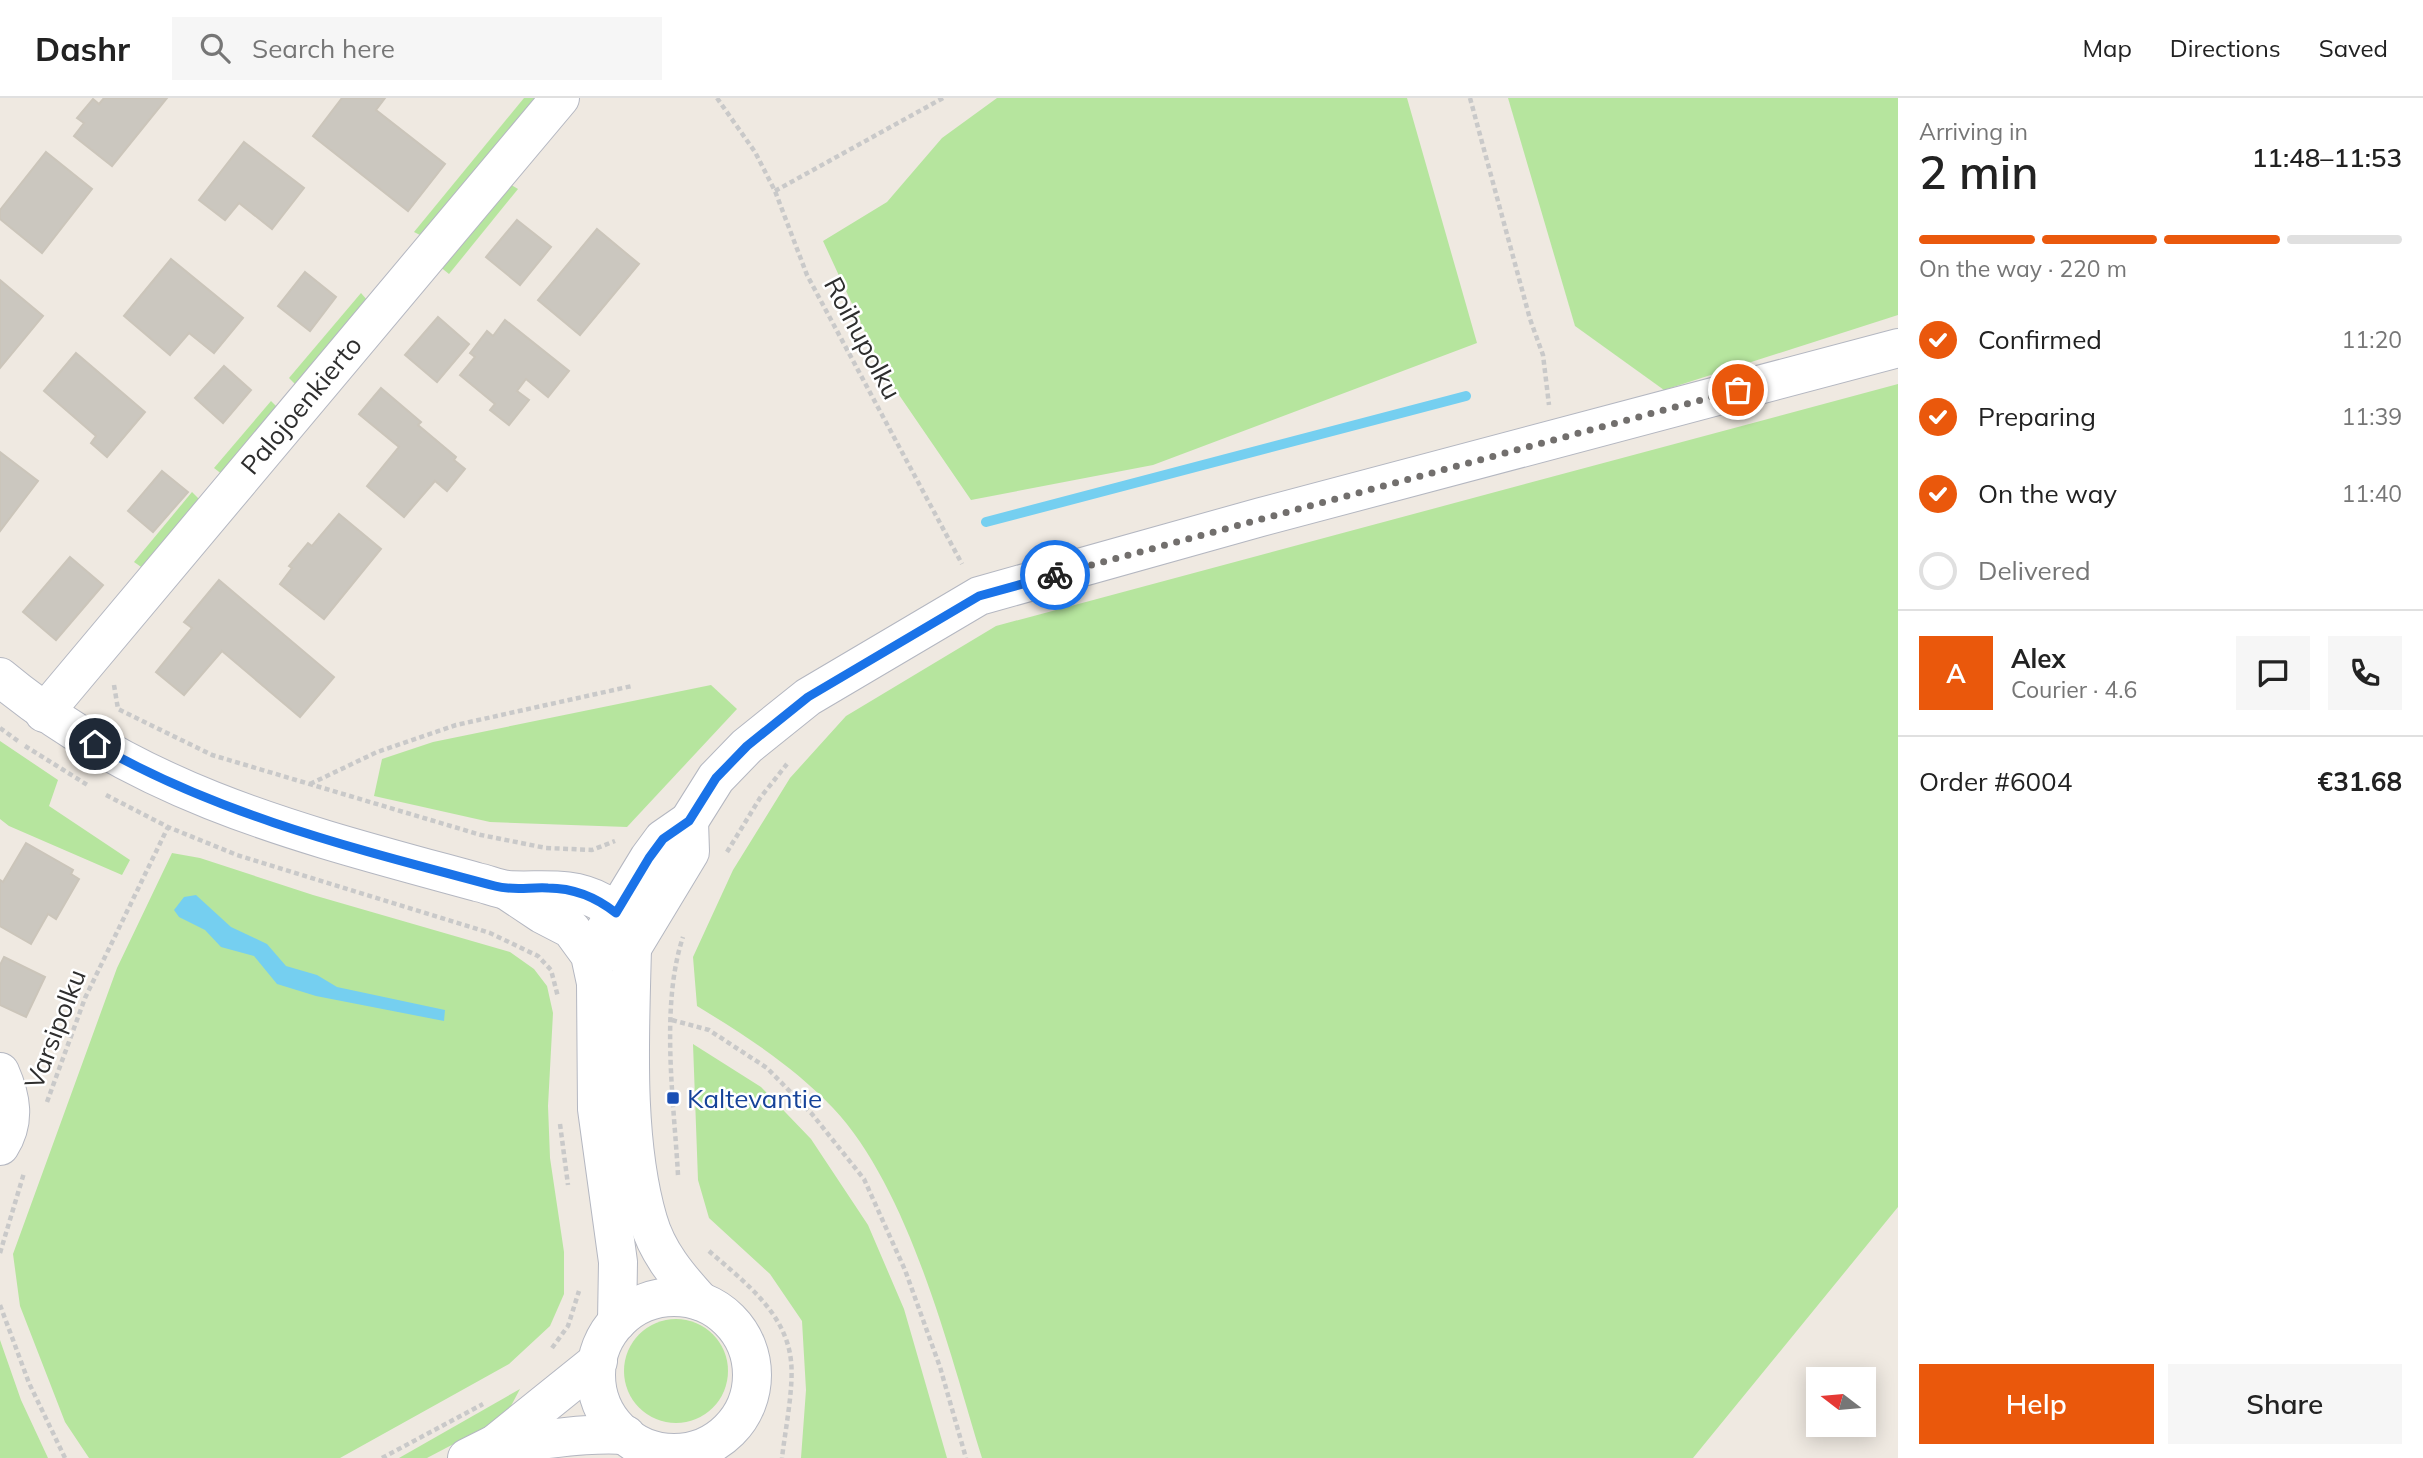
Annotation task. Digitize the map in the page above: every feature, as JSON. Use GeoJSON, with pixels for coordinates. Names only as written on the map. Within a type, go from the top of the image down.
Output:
{"type":"FeatureCollection","features":[{"type":"Feature","properties":{"kind":"street","name":"Palojoenkierto"},"geometry":{"type":"LineString","coordinates":[[44,713],[560,98]]}},
{"type":"Feature","properties":{"kind":"street"},"geometry":{"type":"LineString","coordinates":[[590,955],[663,839],[689,821],[716,778],[747,746],[808,697],[979,596],[1552,439],[1898,348]]}},
{"type":"Feature","properties":{"kind":"street"},"geometry":{"type":"LineString","coordinates":[[0,677],[44,713],[134,766],[244,815],[506,890],[551,887],[581,894],[601,902],[616,913],[626,927],[632,948],[631,1095],[648,1221],[675,1275],[700,1301]]}},
{"type":"Feature","properties":{"kind":"street"},"geometry":{"type":"LineString","coordinates":[[590,955],[632,948],[690,852],[689,821]]}},
{"type":"Feature","properties":{"kind":"street"},"geometry":{"type":"LineString","coordinates":[[506,890],[542,915],[571,929],[590,955],[596,983],[597,1108],[618,1262],[617,1322]]}},
{"type":"Feature","properties":{"kind":"street"},"geometry":{"type":"LineString","coordinates":[[0,1072],[8,1089],[12,1113],[11,1149]]}},
{"type":"Feature","properties":{"kind":"street"},"geometry":{"type":"LineString","coordinates":[[481,1451],[593,1433],[651,1448],[684,1453],[709,1445],[728,1432],[742,1414],[751,1393],[752,1370],[748,1348],[737,1327],[720,1311],[700,1301],[677,1297],[655,1299],[634,1308],[617,1322],[604,1340],[597,1361],[597,1383],[602,1405],[615,1426],[651,1448]]}},
{"type":"Feature","properties":{"kind":"street"},"geometry":{"type":"LineString","coordinates":[[481,1451],[597,1361]]}},
{"type":"Feature","properties":{"kind":"street"},"geometry":{"type":"LineString","coordinates":[[742,1414],[747,1458]]}},
{"type":"Feature","properties":{"kind":"path","name":"Roihupolku"},"geometry":{"type":"LineString","coordinates":[[717,98],[755,152],[775,191],[807,275],[979,596]]}},
{"type":"Feature","properties":{"kind":"path"},"geometry":{"type":"LineString","coordinates":[[775,191],[943,98]]}},
{"type":"Feature","properties":{"kind":"path"},"geometry":{"type":"LineString","coordinates":[[1469,98],[1530,319],[1543,355],[1552,439]]}},
{"type":"Feature","properties":{"kind":"path"},"geometry":{"type":"LineString","coordinates":[[96,651],[110,669],[118,709],[212,755],[481,835],[546,848],[592,850],[624,841],[649,858]]}},
{"type":"Feature","properties":{"kind":"path"},"geometry":{"type":"LineString","coordinates":[[309,785],[377,752],[456,725],[632,686]]}},
{"type":"Feature","properties":{"kind":"path"},"geometry":{"type":"LineString","coordinates":[[0,728],[76,779],[168,827],[237,855],[490,933],[538,956],[551,970],[559,1002]]}},
{"type":"Feature","properties":{"kind":"path"},"geometry":{"type":"LineString","coordinates":[[725,857],[749,816]]}},
{"type":"Feature","properties":{"kind":"path","name":"Varsipolku"},"geometry":{"type":"LineString","coordinates":[[47,1103],[85,998],[168,827]]}},
{"type":"Feature","properties":{"kind":"path"},"geometry":{"type":"LineString","coordinates":[[678,1179],[672,1020],[673,967],[685,931]]}},
{"type":"Feature","properties":{"kind":"path"},"geometry":{"type":"LineString","coordinates":[[672,1020],[709,1030],[767,1068],[812,1114],[864,1179],[905,1270],[940,1367],[966,1458]]}},
{"type":"Feature","properties":{"kind":"path"},"geometry":{"type":"LineString","coordinates":[[559,1112],[568,1190]]}},
{"type":"Feature","properties":{"kind":"path"},"geometry":{"type":"LineString","coordinates":[[0,1253],[11,1149]]}},
{"type":"Feature","properties":{"kind":"path"},"geometry":{"type":"LineString","coordinates":[[704,1248],[756,1293],[779,1323],[791,1361],[782,1458]]}},
{"type":"Feature","properties":{"kind":"path"},"geometry":{"type":"LineString","coordinates":[[548,1353],[568,1326],[581,1282]]}},
{"type":"Feature","properties":{"kind":"path"},"geometry":{"type":"LineString","coordinates":[[0,1305],[29,1383],[65,1458]]}},
{"type":"Feature","properties":{"kind":"path"},"geometry":{"type":"LineString","coordinates":[[382,1458],[492,1399]]}},
{"type":"Feature","properties":{"kind":"green space"},"geometry":{"type":"Polygon","coordinates":[[[524,98],[539,98],[422,236],[414,232],[524,98]]]}},
{"type":"Feature","properties":{"kind":"green space"},"geometry":{"type":"Polygon","coordinates":[[[997,98],[1407,98],[1477,343],[1153,465],[971,500],[884,373],[823,241],[887,202],[942,138],[997,98]]]}},
{"type":"Feature","properties":{"kind":"green space"},"geometry":{"type":"Polygon","coordinates":[[[1508,98],[1898,98],[1898,315],[1664,390],[1575,326],[1508,98]]]}},
{"type":"Feature","properties":{"kind":"green space"},"geometry":{"type":"Polygon","coordinates":[[[508,183],[518,189],[449,274],[439,266],[508,183]]]}},
{"type":"Feature","properties":{"kind":"green space"},"geometry":{"type":"Polygon","coordinates":[[[361,293],[367,300],[297,386],[289,378],[361,293]]]}},
{"type":"Feature","properties":{"kind":"green space"},"geometry":{"type":"Polygon","coordinates":[[[1898,384],[1898,1207],[1693,1458],[982,1458],[924,1274],[884,1182],[860,1142],[833,1108],[802,1079],[751,1040],[697,1006],[693,957],[733,870],[790,778],[846,716],[996,626],[1898,384]]]}},
{"type":"Feature","properties":{"kind":"green space"},"geometry":{"type":"Polygon","coordinates":[[[271,401],[279,409],[223,475],[214,468],[271,401]]]}},
{"type":"Feature","properties":{"kind":"green space"},"geometry":{"type":"Polygon","coordinates":[[[192,492],[201,501],[144,569],[134,562],[192,492]]]}},
{"type":"Feature","properties":{"kind":"green space"},"geometry":{"type":"Polygon","coordinates":[[[711,685],[737,709],[627,827],[490,822],[374,796],[382,759],[433,742],[711,685]]]}},
{"type":"Feature","properties":{"kind":"green space"},"geometry":{"type":"Polygon","coordinates":[[[0,741],[58,780],[49,806],[130,860],[122,875],[9,826],[0,819],[0,741]]]}},
{"type":"Feature","properties":{"kind":"green space"},"geometry":{"type":"Polygon","coordinates":[[[172,853],[200,858],[313,895],[510,952],[534,969],[547,986],[553,1013],[548,1106],[550,1158],[564,1252],[564,1294],[550,1326],[509,1364],[340,1458],[89,1458],[65,1422],[20,1306],[13,1254],[117,968],[172,853]]]}},
{"type":"Feature","properties":{"kind":"green space"},"geometry":{"type":"Polygon","coordinates":[[[693,1044],[761,1087],[811,1139],[868,1225],[904,1309],[947,1458],[801,1458],[806,1390],[802,1321],[770,1274],[709,1218],[698,1180],[693,1044]]]}},
{"type":"Feature","properties":{"kind":"green space"},"geometry":{"type":"Polygon","coordinates":[[[676,1319],[696,1323],[713,1334],[724,1351],[728,1371],[724,1391],[713,1408],[696,1419],[676,1423],[656,1419],[639,1408],[628,1391],[624,1371],[628,1351],[639,1334],[656,1323],[676,1319]]]}},
{"type":"Feature","properties":{"kind":"green space"},"geometry":{"type":"Polygon","coordinates":[[[0,1340],[21,1400],[48,1458],[0,1458],[0,1340]]]}},
{"type":"Feature","properties":{"kind":"green space"},"geometry":{"type":"Polygon","coordinates":[[[520,1389],[505,1417],[427,1458],[399,1458],[520,1389]]]}},
{"type":"Feature","properties":{"kind":"water"},"geometry":{"type":"Polygon","coordinates":[[[196,895],[231,927],[267,944],[286,966],[317,975],[337,987],[445,1010],[444,1021],[316,996],[277,984],[254,956],[221,947],[205,930],[179,917],[174,910],[184,897],[196,895]]]}},
{"type":"Feature","properties":{"kind":"building"},"geometry":{"type":"Polygon","coordinates":[[[104,98],[167,98],[112,166],[74,136],[84,123],[77,118],[93,99],[99,104],[104,98]]]}},
{"type":"Feature","properties":{"kind":"building"},"geometry":{"type":"Polygon","coordinates":[[[342,98],[385,98],[376,110],[445,164],[408,211],[313,136],[342,98]]]}},
{"type":"Feature","properties":{"kind":"building"},"geometry":{"type":"Polygon","coordinates":[[[244,142],[304,188],[272,229],[239,203],[225,220],[199,200],[244,142]]]}},
{"type":"Feature","properties":{"kind":"building"},"geometry":{"type":"Polygon","coordinates":[[[46,152],[92,189],[42,253],[0,219],[0,210],[46,152]]]}},
{"type":"Feature","properties":{"kind":"building"},"geometry":{"type":"Polygon","coordinates":[[[517,220],[551,247],[520,285],[486,257],[517,220]]]}},
{"type":"Feature","properties":{"kind":"building"},"geometry":{"type":"Polygon","coordinates":[[[597,229],[639,264],[580,335],[538,300],[597,229]]]}},
{"type":"Feature","properties":{"kind":"building"},"geometry":{"type":"Polygon","coordinates":[[[171,259],[243,318],[214,353],[189,333],[170,355],[124,316],[171,259]]]}},
{"type":"Feature","properties":{"kind":"building"},"geometry":{"type":"Polygon","coordinates":[[[305,272],[336,297],[310,331],[278,306],[305,272]]]}},
{"type":"Feature","properties":{"kind":"building"},"geometry":{"type":"Polygon","coordinates":[[[0,280],[43,316],[0,368],[0,280]]]}},
{"type":"Feature","properties":{"kind":"building"},"geometry":{"type":"Polygon","coordinates":[[[438,317],[469,344],[437,382],[405,355],[438,317]]]}},
{"type":"Feature","properties":{"kind":"building"},"geometry":{"type":"Polygon","coordinates":[[[505,320],[569,371],[548,397],[526,379],[517,391],[529,400],[509,425],[490,410],[495,404],[460,375],[475,357],[470,353],[487,331],[493,336],[505,320]]]}},
{"type":"Feature","properties":{"kind":"building"},"geometry":{"type":"Polygon","coordinates":[[[76,353],[145,412],[107,457],[91,443],[96,436],[44,391],[76,353]]]}},
{"type":"Feature","properties":{"kind":"building"},"geometry":{"type":"Polygon","coordinates":[[[224,366],[251,390],[223,423],[195,398],[224,366]]]}},
{"type":"Feature","properties":{"kind":"building"},"geometry":{"type":"Polygon","coordinates":[[[381,388],[421,422],[418,425],[456,457],[454,460],[465,469],[447,491],[435,481],[404,517],[367,486],[399,447],[359,414],[381,388]]]}},
{"type":"Feature","properties":{"kind":"building"},"geometry":{"type":"Polygon","coordinates":[[[0,452],[38,481],[0,531],[0,452]]]}},
{"type":"Feature","properties":{"kind":"building"},"geometry":{"type":"Polygon","coordinates":[[[162,471],[188,492],[153,532],[128,511],[162,471]]]}},
{"type":"Feature","properties":{"kind":"building"},"geometry":{"type":"Polygon","coordinates":[[[339,514],[381,549],[324,619],[280,584],[292,568],[289,566],[308,543],[312,546],[339,514]]]}},
{"type":"Feature","properties":{"kind":"building"},"geometry":{"type":"Polygon","coordinates":[[[70,557],[103,585],[56,640],[23,612],[70,557]]]}},
{"type":"Feature","properties":{"kind":"building"},"geometry":{"type":"Polygon","coordinates":[[[219,580],[334,677],[300,717],[222,651],[184,695],[156,672],[192,628],[184,622],[219,580]]]}},
{"type":"Feature","properties":{"kind":"building"},"geometry":{"type":"Polygon","coordinates":[[[26,843],[73,870],[71,874],[79,879],[56,919],[48,914],[31,944],[0,926],[0,880],[3,882],[26,843]]]}},
{"type":"Feature","properties":{"kind":"building"},"geometry":{"type":"Polygon","coordinates":[[[4,957],[45,977],[26,1017],[0,1005],[0,965],[4,957]]]}},
{"type":"Feature","properties":{"kind":"waterway"},"geometry":{"type":"LineString","coordinates":[[986,522],[1466,396]]}},
{"type":"Feature","properties":{"kind":"way so far"},"geometry":{"type":"LineString","coordinates":[[1055,575],[1738,390]]}},
{"type":"Feature","properties":{"kind":"place","name":"Kaltevantie"},"geometry":{"type":"Point","coordinates":[673,1098]}},
{"type":"Feature","properties":{"kind":"route"},"geometry":{"type":"LineString","coordinates":[[95,744],[190,793],[289,830],[506,890],[551,887],[581,894],[601,902],[616,913],[663,839],[689,821],[716,778],[747,746],[808,697],[979,596],[1055,575]]}}]}
